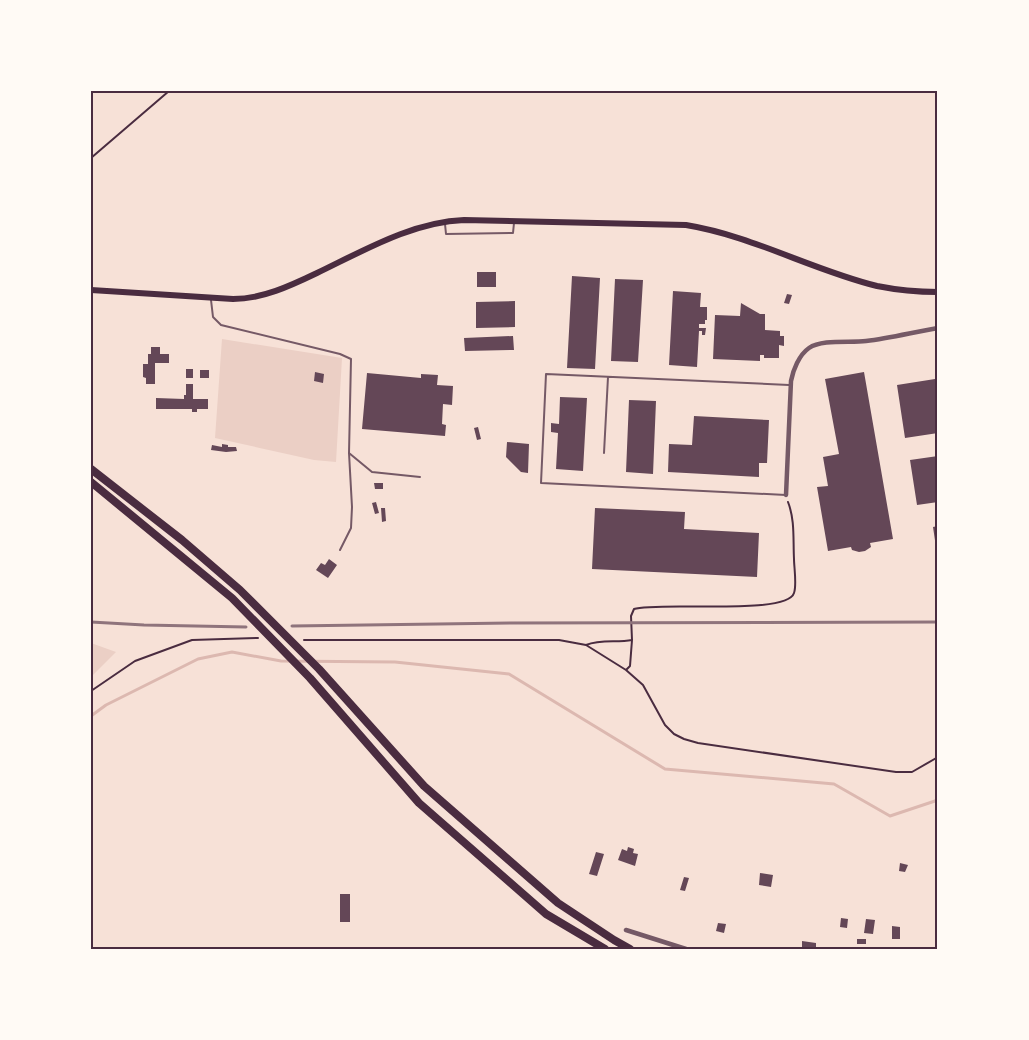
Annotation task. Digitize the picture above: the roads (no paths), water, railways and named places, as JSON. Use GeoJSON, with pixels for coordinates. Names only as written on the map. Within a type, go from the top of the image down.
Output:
{"type":"FeatureCollection","features":[{"type":"Feature","properties":{"kind":"highway"},"geometry":{"type":"LineString","coordinates":[[91,469],[182,540],[240,590],[319,669],[424,786],[558,903],[630,949]]}},
{"type":"Feature","properties":{"kind":"highway"},"geometry":{"type":"LineString","coordinates":[[91,482],[232,598],[310,678],[419,803],[546,914],[604,949]]}},
{"type":"Feature","properties":{"kind":"main road"},"geometry":{"type":"LineString","coordinates":[[91,290],[242,299],[294,284],[421,227],[445,222],[514,220],[692,226],[751,242],[867,283],[908,291],[938,292]]}},
{"type":"Feature","properties":{"kind":"street"},"geometry":{"type":"LineString","coordinates":[[786,494],[792,378],[797,364],[805,352],[813,346],[822,344],[868,341],[938,328]]}},
{"type":"Feature","properties":{"kind":"street"},"geometry":{"type":"LineString","coordinates":[[626,930],[686,949]]}},
{"type":"Feature","properties":{"kind":"lane"},"geometry":{"type":"LineString","coordinates":[[445,222],[446,234],[514,233],[514,220]]}},
{"type":"Feature","properties":{"kind":"lane"},"geometry":{"type":"LineString","coordinates":[[211,298],[213,318],[221,325],[340,354],[351,359],[349,453],[352,507],[351,528],[340,550]]}},
{"type":"Feature","properties":{"kind":"lane"},"geometry":{"type":"LineString","coordinates":[[786,494],[541,483],[546,374],[791,386]]}},
{"type":"Feature","properties":{"kind":"lane"},"geometry":{"type":"LineString","coordinates":[[604,452],[608,377]]}},
{"type":"Feature","properties":{"kind":"lane"},"geometry":{"type":"LineString","coordinates":[[349,453],[372,472],[420,478]]}},
{"type":"Feature","properties":{"kind":"waterway"},"geometry":{"type":"LineString","coordinates":[[91,716],[106,705],[198,659],[232,652],[281,661],[395,662],[509,674],[665,769],[834,784],[890,816],[935,801],[938,798]]}},
{"type":"Feature","properties":{"kind":"railway"},"geometry":{"type":"LineString","coordinates":[[91,622],[246,627]]}},
{"type":"Feature","properties":{"kind":"railway"},"geometry":{"type":"LineString","coordinates":[[292,626],[511,623],[938,622]]}}]}
